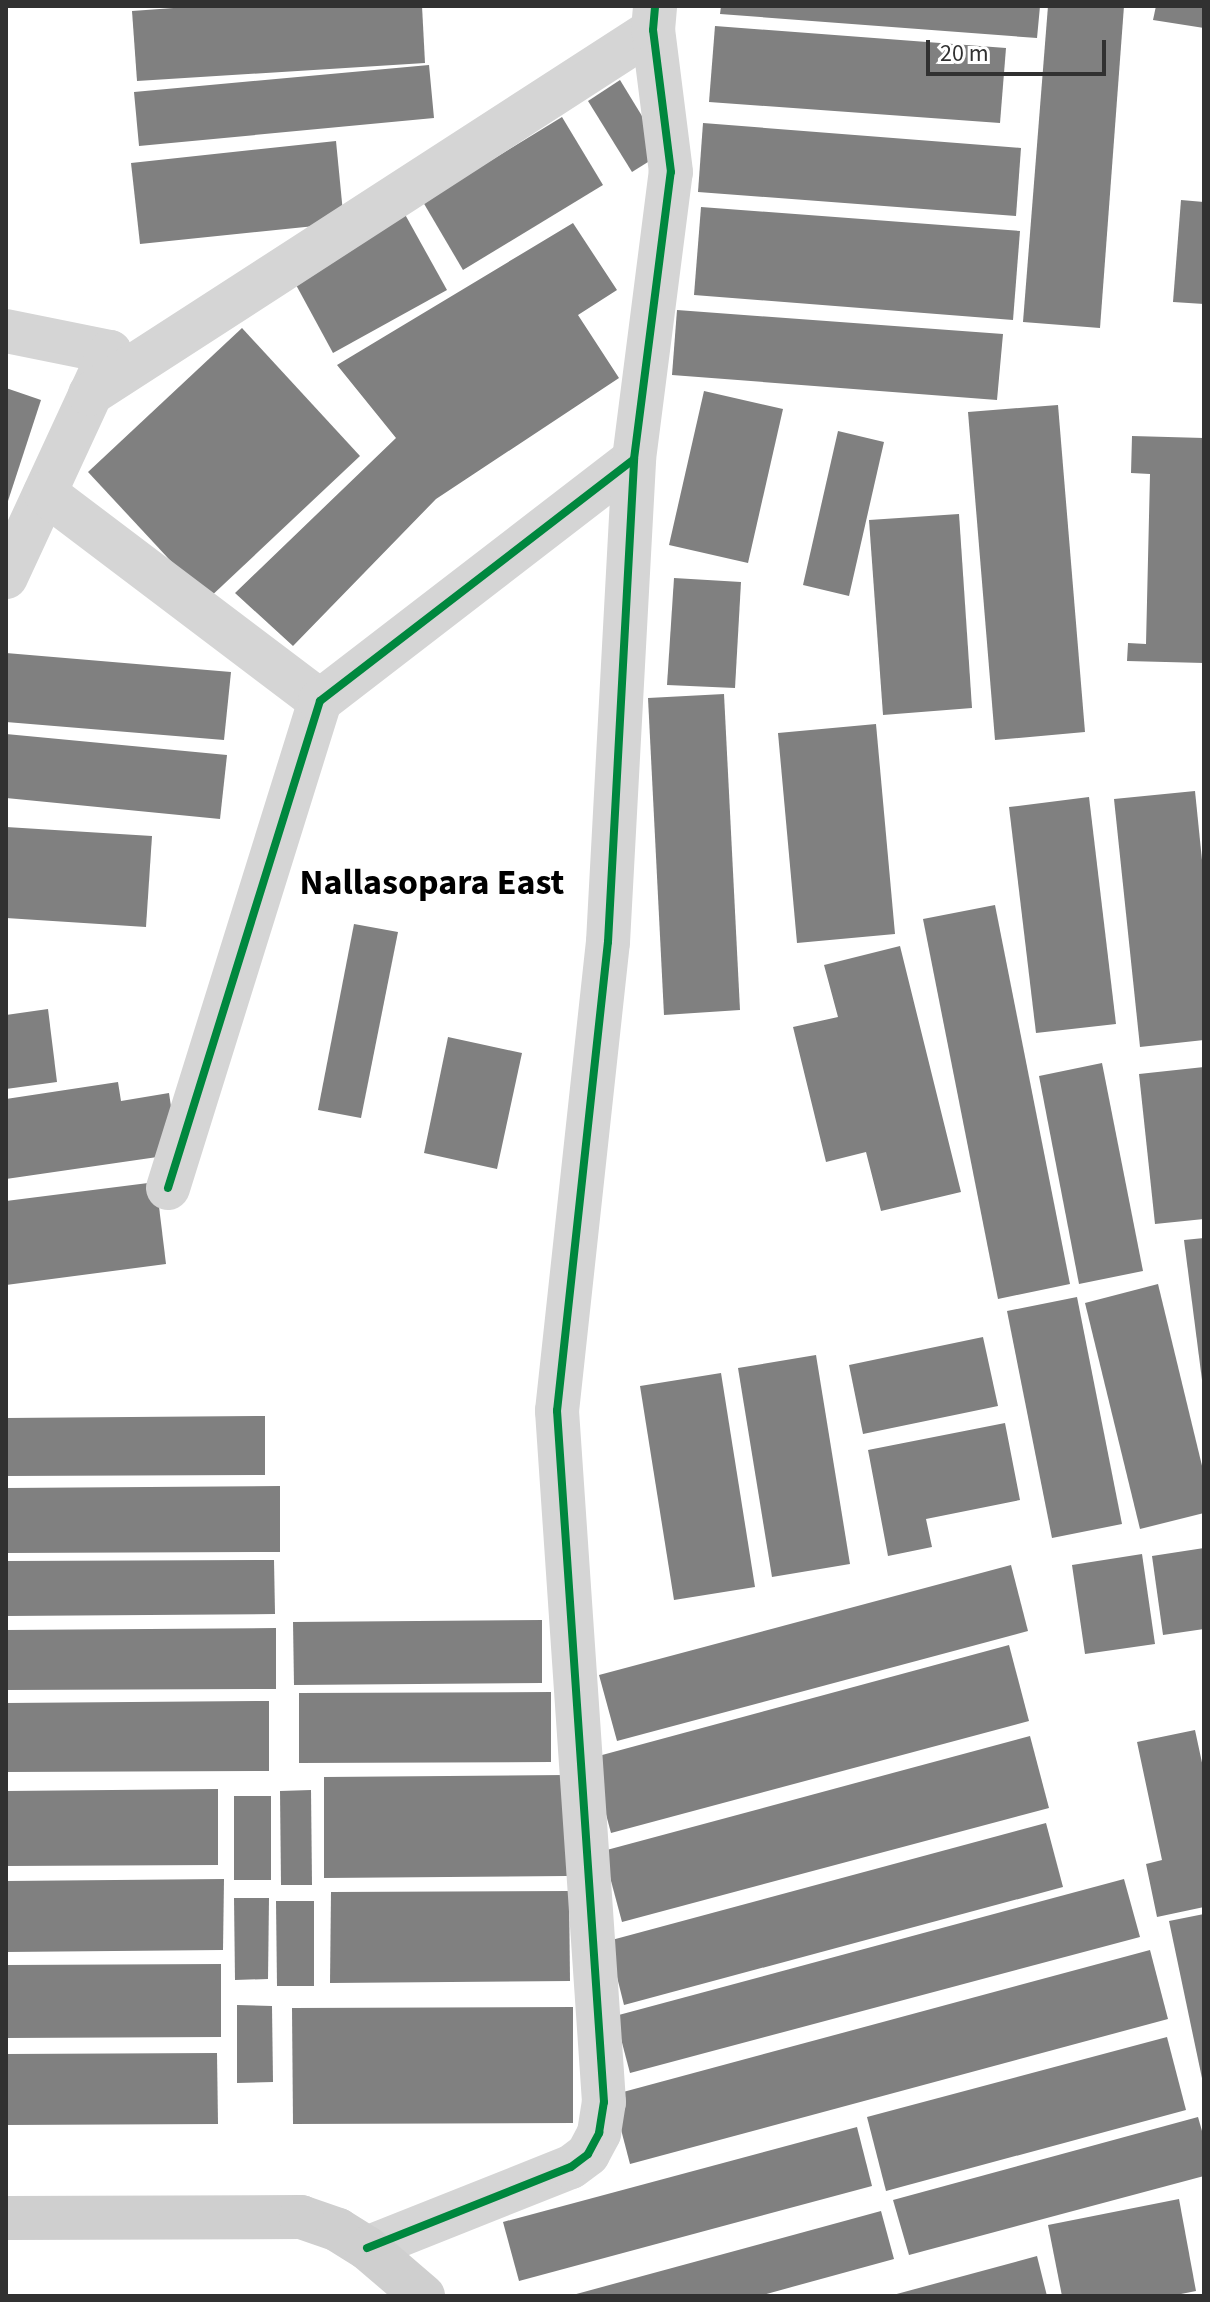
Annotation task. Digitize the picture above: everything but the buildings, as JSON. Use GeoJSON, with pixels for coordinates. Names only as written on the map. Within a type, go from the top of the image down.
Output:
{"type":"FeatureCollection","features":[{"type":"Feature","properties":{"kind":"street"},"geometry":{"type":"LineString","coordinates":[[90,394],[654,18],[671,172],[634,459],[608,942],[557,1411],[604,2102],[599,2133],[588,2154],[571,2167],[367,2248]]}},
{"type":"Feature","properties":{"kind":"street"},"geometry":{"type":"LineString","coordinates":[[6,331],[110,352],[6,577]]}},
{"type":"Feature","properties":{"kind":"street"},"geometry":{"type":"LineString","coordinates":[[168,1188],[320,701],[634,459]]}},
{"type":"Feature","properties":{"kind":"street"},"geometry":{"type":"LineString","coordinates":[[45,493],[320,701]]}},
{"type":"Feature","properties":{"kind":"street"},"geometry":{"type":"LineString","coordinates":[[6,2218],[301,2217],[338,2230],[367,2248],[423,2296]]}},
{"type":"Feature","properties":{"kind":"cycle path"},"geometry":{"type":"LineString","coordinates":[[367,2248],[571,2167],[588,2154],[599,2133],[604,2102],[557,1411],[608,942],[634,459],[671,172],[653,30],[655,6]]}},
{"type":"Feature","properties":{"kind":"cycle path"},"geometry":{"type":"LineString","coordinates":[[168,1188],[320,701],[634,459]]}},
{"type":"Feature","properties":{"kind":"district","name":"Nallasopara East"},"geometry":{"type":"Point","coordinates":[432,883]}}]}
